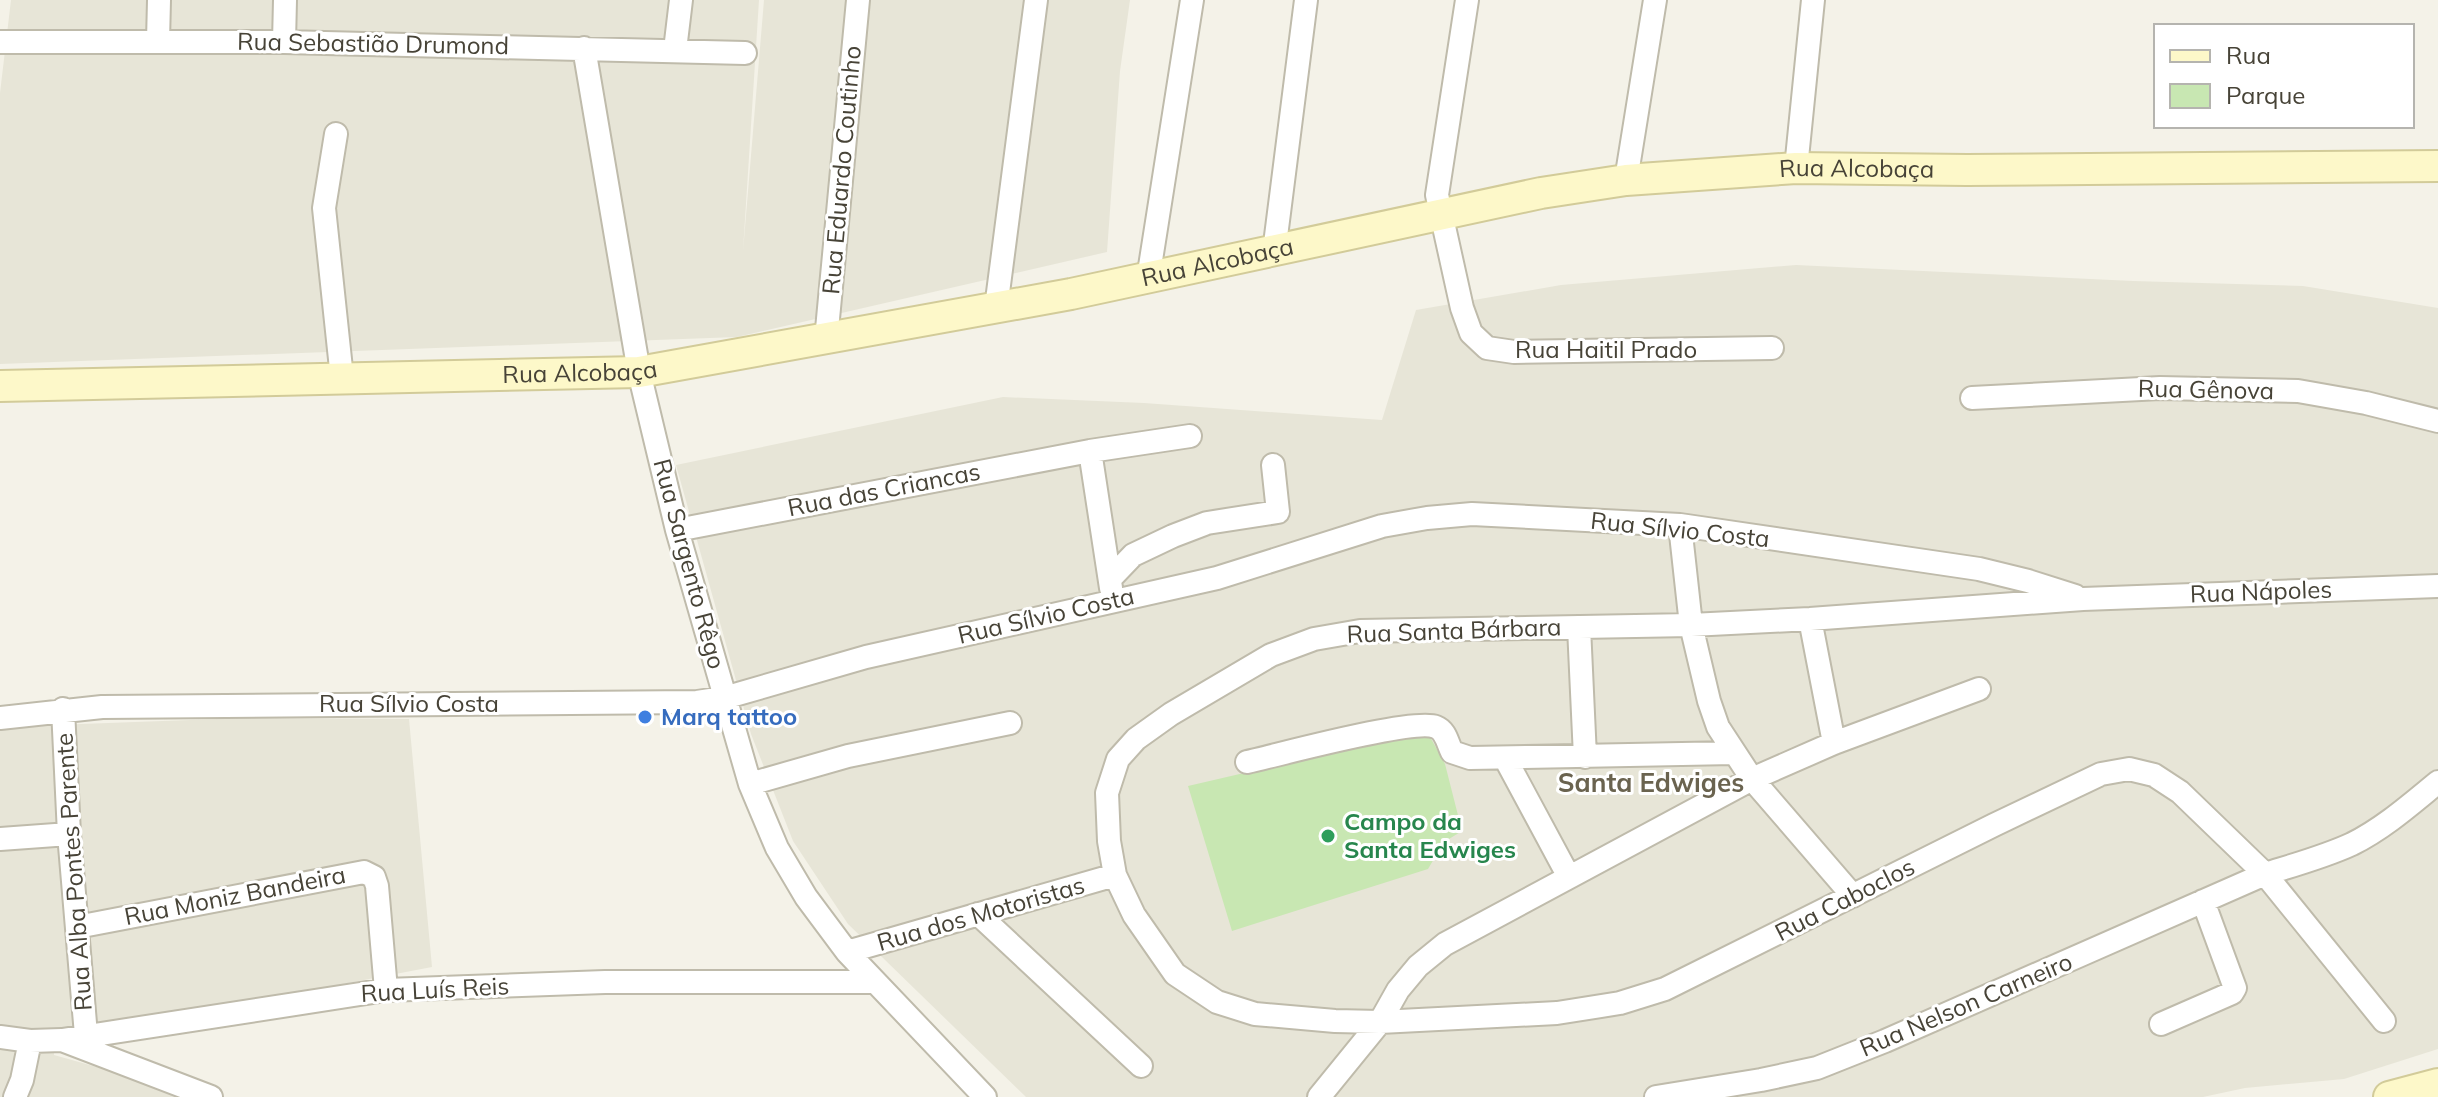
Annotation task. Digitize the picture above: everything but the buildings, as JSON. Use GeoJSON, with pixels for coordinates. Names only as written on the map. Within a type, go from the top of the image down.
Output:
{"type":"FeatureCollection","features":[{"type":"Feature","properties":{"kind":"main road","name":"Rua Alcobaça"},"geometry":{"type":"LineString","coordinates":[[0,386],[639,372],[1148,279],[1541,193],[1626,180],[1796,168],[1967,170],[2438,166]]}},
{"type":"Feature","properties":{"kind":"main road"},"geometry":{"type":"LineString","coordinates":[[2389,1097],[2438,1084]]}},
{"type":"Feature","properties":{"kind":"street"},"geometry":{"type":"LineString","coordinates":[[158,41],[159,0]]}},
{"type":"Feature","properties":{"kind":"street"},"geometry":{"type":"LineString","coordinates":[[284,42],[285,0]]}},
{"type":"Feature","properties":{"kind":"street"},"geometry":{"type":"LineString","coordinates":[[675,50],[681,0]]}},
{"type":"Feature","properties":{"kind":"street","name":"Rua Eduardo Coutinho"},"geometry":{"type":"LineString","coordinates":[[826,340],[858,0]]}},
{"type":"Feature","properties":{"kind":"street"},"geometry":{"type":"LineString","coordinates":[[996,308],[1036,0]]}},
{"type":"Feature","properties":{"kind":"street"},"geometry":{"type":"LineString","coordinates":[[1148,279],[1192,0]]}},
{"type":"Feature","properties":{"kind":"street"},"geometry":{"type":"LineString","coordinates":[[1274,252],[1306,0]]}},
{"type":"Feature","properties":{"kind":"street"},"geometry":{"type":"LineString","coordinates":[[1443,216],[1437,195],[1467,0]]}},
{"type":"Feature","properties":{"kind":"street"},"geometry":{"type":"LineString","coordinates":[[1626,180],[1655,0]]}},
{"type":"Feature","properties":{"kind":"street"},"geometry":{"type":"LineString","coordinates":[[1796,168],[1813,0]]}},
{"type":"Feature","properties":{"kind":"street","name":"Rua Sebastião Drumond"},"geometry":{"type":"LineString","coordinates":[[0,42],[284,42],[745,53]]}},
{"type":"Feature","properties":{"kind":"street","name":"Rua Sargento Rêgo"},"geometry":{"type":"LineString","coordinates":[[584,48],[639,372],[677,530],[750,784],[777,848],[806,897],[847,952],[985,1097]]}},
{"type":"Feature","properties":{"kind":"street"},"geometry":{"type":"LineString","coordinates":[[336,134],[324,208],[342,378]]}},
{"type":"Feature","properties":{"kind":"street","name":"Rua Haitil Prado"},"geometry":{"type":"LineString","coordinates":[[1443,216],[1462,308],[1471,333],[1487,348],[1514,352],[1772,348]]}},
{"type":"Feature","properties":{"kind":"street","name":"Rua Gênova"},"geometry":{"type":"LineString","coordinates":[[1972,398],[2160,388],[2298,391],[2366,403],[2438,421]]}},
{"type":"Feature","properties":{"kind":"street","name":"Rua das Criancas"},"geometry":{"type":"LineString","coordinates":[[677,530],[1090,451],[1190,436]]}},
{"type":"Feature","properties":{"kind":"street"},"geometry":{"type":"LineString","coordinates":[[1090,451],[1111,590]]}},
{"type":"Feature","properties":{"kind":"street"},"geometry":{"type":"LineString","coordinates":[[1111,590],[1133,555],[1173,536],[1207,523],[1278,512],[1273,465]]}},
{"type":"Feature","properties":{"kind":"street","name":"Rua Sílvio Costa"},"geometry":{"type":"LineString","coordinates":[[0,718],[63,709],[697,702],[724,698],[1111,590],[1217,578],[1382,526],[1472,514],[1680,525],[1979,569],[2083,599]]}},
{"type":"Feature","properties":{"kind":"street"},"geometry":{"type":"LineString","coordinates":[[1680,525],[1691,625],[1718,727],[1752,779],[1853,896]]}},
{"type":"Feature","properties":{"kind":"street","name":"Rua Nápoles"},"geometry":{"type":"LineString","coordinates":[[2083,599],[2438,586]]}},
{"type":"Feature","properties":{"kind":"street","name":"Rua Santa Bárbara"},"geometry":{"type":"LineString","coordinates":[[1380,1022],[1255,1014],[1217,1002],[1175,974],[1134,915],[1115,875],[1109,841],[1107,793],[1118,759],[1136,739],[1171,714],[1271,655],[1314,639],[1360,631],[1691,625],[2083,599]]}},
{"type":"Feature","properties":{"kind":"street"},"geometry":{"type":"LineString","coordinates":[[1810,619],[1834,743]]}},
{"type":"Feature","properties":{"kind":"street"},"geometry":{"type":"LineString","coordinates":[[1579,627],[1585,757]]}},
{"type":"Feature","properties":{"kind":"street"},"geometry":{"type":"LineString","coordinates":[[1319,1097],[1380,1022],[1398,990],[1418,966],[1445,944],[1752,779],[1834,743],[1979,689]]}},
{"type":"Feature","properties":{"kind":"street","name":"Rua Alba Pontes Parente"},"geometry":{"type":"LineString","coordinates":[[63,709],[69,834],[86,1035]]}},
{"type":"Feature","properties":{"kind":"street"},"geometry":{"type":"LineString","coordinates":[[750,784],[848,756],[1010,723]]}},
{"type":"Feature","properties":{"kind":"street"},"geometry":{"type":"LineString","coordinates":[[1247,762],[1355,736],[1420,725],[1439,728],[1445,734],[1452,752],[1460,757],[1734,753]]}},
{"type":"Feature","properties":{"kind":"street"},"geometry":{"type":"LineString","coordinates":[[1505,758],[1569,877]]}},
{"type":"Feature","properties":{"kind":"street","name":"Rua Caboclos"},"geometry":{"type":"LineString","coordinates":[[1380,1022],[1557,1013],[1620,1003],[1665,989],[2101,774],[2129,769],[2154,775],[2180,792],[2265,874],[2384,1021]]}},
{"type":"Feature","properties":{"kind":"street","name":"Rua Nelson Carneiro"},"geometry":{"type":"LineString","coordinates":[[1656,1097],[1817,1068],[1885,1041],[2265,874],[2319,858],[2354,843],[2387,823],[2438,782]]}},
{"type":"Feature","properties":{"kind":"street"},"geometry":{"type":"LineString","coordinates":[[0,839],[69,834]]}},
{"type":"Feature","properties":{"kind":"street","name":"Rua Moniz Bandeira"},"geometry":{"type":"LineString","coordinates":[[77,927],[364,872],[374,877],[377,886],[386,990]]}},
{"type":"Feature","properties":{"kind":"street","name":"Rua dos Motoristas"},"geometry":{"type":"LineString","coordinates":[[847,952],[1115,875]]}},
{"type":"Feature","properties":{"kind":"street"},"geometry":{"type":"LineString","coordinates":[[2161,1024],[2232,993],[2235,988],[2203,901]]}},
{"type":"Feature","properties":{"kind":"street"},"geometry":{"type":"LineString","coordinates":[[978,914],[1141,1066]]}},
{"type":"Feature","properties":{"kind":"street","name":"Rua Luís Reis"},"geometry":{"type":"LineString","coordinates":[[0,1037],[30,1041],[62,1040],[386,990],[605,982],[873,982]]}},
{"type":"Feature","properties":{"kind":"street"},"geometry":{"type":"LineString","coordinates":[[62,1040],[211,1097]]}},
{"type":"Feature","properties":{"kind":"street"},"geometry":{"type":"LineString","coordinates":[[15,1097],[30,1041]]}},
{"type":"Feature","properties":{"kind":"shaded area"},"geometry":{"type":"Polygon","coordinates":[[[11,0],[759,0],[743,251],[764,0],[1130,0],[1120,71],[1107,252],[737,337],[0,364],[0,93],[11,0]]]}},
{"type":"Feature","properties":{"kind":"shaded area"},"geometry":{"type":"Polygon","coordinates":[[[1796,265],[2303,286],[2438,308],[2438,1049],[2344,1079],[2245,1088],[2203,1097],[1026,1097],[848,924],[793,841],[751,734],[676,465],[1003,397],[1144,403],[1382,420],[1416,310],[1561,285],[1796,265]]]}},
{"type":"Feature","properties":{"kind":"shaded area"},"geometry":{"type":"Polygon","coordinates":[[[244,718],[409,719],[432,967],[275,997],[55,1033],[54,1055],[161,1085],[188,1097],[0,1097],[0,730],[244,718]]]}},
{"type":"Feature","properties":{"kind":"green space","name":"Campo da Santa Edwiges"},"geometry":{"type":"Polygon","coordinates":[[[1429,735],[1445,764],[1462,831],[1444,842],[1428,869],[1232,931],[1188,786],[1387,740],[1429,735]]]}},
{"type":"Feature","properties":{"kind":"place","name":"Marq tattoo"},"geometry":{"type":"Point","coordinates":[645,717]}},
{"type":"Feature","properties":{"kind":"place","name":"Campo da Santa Edwiges"},"geometry":{"type":"Point","coordinates":[1328,836]}},
{"type":"Feature","properties":{"kind":"district","name":"Santa Edwiges"},"geometry":{"type":"Point","coordinates":[1651,783]}}]}
